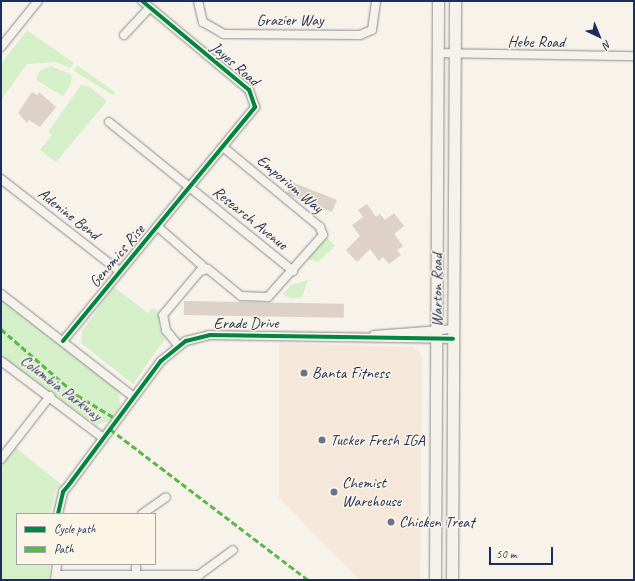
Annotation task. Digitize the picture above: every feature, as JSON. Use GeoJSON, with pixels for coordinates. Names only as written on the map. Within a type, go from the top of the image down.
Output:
{"type":"FeatureCollection","features":[{"type":"Feature","properties":{"kind":"main road","name":"Warton Road"},"geometry":{"type":"LineString","coordinates":[[435,580],[435,334],[438,1]]}},
{"type":"Feature","properties":{"kind":"main road","name":"Warton Road"},"geometry":{"type":"LineString","coordinates":[[452,580],[455,1]]}},
{"type":"Feature","properties":{"kind":"street"},"geometry":{"type":"LineString","coordinates":[[1,47],[38,1]]}},
{"type":"Feature","properties":{"kind":"street","name":"Jayes Road"},"geometry":{"type":"LineString","coordinates":[[142,1],[252,93],[254,111],[190,187]]}},
{"type":"Feature","properties":{"kind":"street","name":"Grazier Way"},"geometry":{"type":"LineString","coordinates":[[198,1],[203,22],[224,34],[360,35],[372,30],[376,1]]}},
{"type":"Feature","properties":{"kind":"street"},"geometry":{"type":"LineString","coordinates":[[124,35],[149,8]]}},
{"type":"Feature","properties":{"kind":"street","name":"Hebe Road"},"geometry":{"type":"LineString","coordinates":[[438,53],[634,56]]}},
{"type":"Feature","properties":{"kind":"street"},"geometry":{"type":"LineString","coordinates":[[109,122],[190,187]]}},
{"type":"Feature","properties":{"kind":"street","name":"Emporium Way"},"geometry":{"type":"LineString","coordinates":[[158,227],[205,268],[241,296],[260,298],[274,294],[322,237],[322,230],[224,148]]}},
{"type":"Feature","properties":{"kind":"street","name":"Adenine Bend"},"geometry":{"type":"LineString","coordinates":[[1,179],[120,271]]}},
{"type":"Feature","properties":{"kind":"street","name":"Genomics Rise"},"geometry":{"type":"LineString","coordinates":[[63,341],[190,187]]}},
{"type":"Feature","properties":{"kind":"street","name":"Research Avenue"},"geometry":{"type":"LineString","coordinates":[[190,187],[293,271]]}},
{"type":"Feature","properties":{"kind":"street"},"geometry":{"type":"LineString","coordinates":[[178,346],[166,330],[163,315],[205,268]]}},
{"type":"Feature","properties":{"kind":"street"},"geometry":{"type":"LineString","coordinates":[[1,294],[134,397]]}},
{"type":"Feature","properties":{"kind":"street","name":"Erade Drive"},"geometry":{"type":"LineString","coordinates":[[58,513],[67,487],[161,361],[178,346],[210,335],[453,334]]}},
{"type":"Feature","properties":{"kind":"street","name":"Columbia Parkway"},"geometry":{"type":"LineString","coordinates":[[1,361],[50,396],[103,438]]}},
{"type":"Feature","properties":{"kind":"street"},"geometry":{"type":"LineString","coordinates":[[1,459],[50,396]]}},
{"type":"Feature","properties":{"kind":"street"},"geometry":{"type":"LineString","coordinates":[[143,513],[166,497]]}},
{"type":"Feature","properties":{"kind":"street"},"geometry":{"type":"LineString","coordinates":[[57,565],[56,578],[136,574],[199,575],[233,550]]}},
{"type":"Feature","properties":{"kind":"street"},"geometry":{"type":"LineString","coordinates":[[136,565],[136,574]]}},
{"type":"Feature","properties":{"kind":"shaded area"},"geometry":{"type":"Polygon","coordinates":[[[279,343],[413,347],[422,355],[420,580],[360,580],[279,498],[279,343]]]}},
{"type":"Feature","properties":{"kind":"green space"},"geometry":{"type":"Polygon","coordinates":[[[27,30],[74,63],[70,68],[56,62],[27,64],[1,100],[1,64],[27,30]]]}},
{"type":"Feature","properties":{"kind":"green space"},"geometry":{"type":"Polygon","coordinates":[[[77,65],[115,92],[113,95],[74,71],[77,65]]]}},
{"type":"Feature","properties":{"kind":"green space"},"geometry":{"type":"Polygon","coordinates":[[[51,66],[72,75],[71,84],[63,96],[36,80],[40,70],[51,66]]]}},
{"type":"Feature","properties":{"kind":"green space"},"geometry":{"type":"Polygon","coordinates":[[[81,85],[90,87],[107,101],[56,162],[40,150],[52,135],[48,132],[81,85]]]}},
{"type":"Feature","properties":{"kind":"green space"},"geometry":{"type":"Polygon","coordinates":[[[326,237],[335,246],[318,262],[308,259],[326,237]]]}},
{"type":"Feature","properties":{"kind":"green space"},"geometry":{"type":"Polygon","coordinates":[[[308,280],[302,297],[291,299],[283,294],[291,285],[308,280]]]}},
{"type":"Feature","properties":{"kind":"green space"},"geometry":{"type":"Polygon","coordinates":[[[114,287],[148,313],[153,308],[160,313],[159,328],[165,339],[133,384],[81,343],[82,331],[114,287]]]}},
{"type":"Feature","properties":{"kind":"green space"},"geometry":{"type":"Polygon","coordinates":[[[1,299],[119,391],[120,406],[110,421],[95,425],[1,356],[1,299]]]}},
{"type":"Feature","properties":{"kind":"green space"},"geometry":{"type":"Polygon","coordinates":[[[16,448],[62,485],[56,489],[50,513],[16,513],[16,565],[50,565],[49,580],[1,580],[1,465],[16,448]]]}},
{"type":"Feature","properties":{"kind":"building"},"geometry":{"type":"Polygon","coordinates":[[[32,92],[37,95],[39,92],[56,107],[40,127],[29,120],[27,123],[18,113],[32,92]]]}},
{"type":"Feature","properties":{"kind":"building"},"geometry":{"type":"Polygon","coordinates":[[[292,182],[337,200],[332,212],[291,196],[287,193],[292,182]]]}},
{"type":"Feature","properties":{"kind":"building"},"geometry":{"type":"Polygon","coordinates":[[[367,204],[376,217],[380,214],[385,220],[394,213],[404,226],[394,234],[403,246],[397,250],[401,255],[389,264],[383,257],[379,261],[370,249],[357,262],[346,250],[360,236],[352,225],[363,217],[358,210],[367,204]]]}},
{"type":"Feature","properties":{"kind":"building"},"geometry":{"type":"Polygon","coordinates":[[[184,301],[344,304],[344,318],[184,315],[184,301]]]}},
{"type":"Feature","properties":{"kind":"marked path"},"geometry":{"type":"LineString","coordinates":[[1,329],[77,395],[113,417]]}},
{"type":"Feature","properties":{"kind":"marked path"},"geometry":{"type":"LineString","coordinates":[[110,429],[308,580]]}},
{"type":"Feature","properties":{"kind":"cycle path"},"geometry":{"type":"LineString","coordinates":[[63,341],[255,107],[249,90],[142,1]]}},
{"type":"Feature","properties":{"kind":"cycle path"},"geometry":{"type":"LineString","coordinates":[[58,513],[63,492],[161,361],[186,341],[210,335],[453,339]]}},
{"type":"Feature","properties":{"kind":"place","name":"Banta Fitness"},"geometry":{"type":"Point","coordinates":[304,373]}},
{"type":"Feature","properties":{"kind":"place","name":"Tucker Fresh IGA"},"geometry":{"type":"Point","coordinates":[322,440]}},
{"type":"Feature","properties":{"kind":"place","name":"Chemist Warehouse"},"geometry":{"type":"Point","coordinates":[334,492]}},
{"type":"Feature","properties":{"kind":"place","name":"Chicken Treat"},"geometry":{"type":"Point","coordinates":[391,522]}}]}
